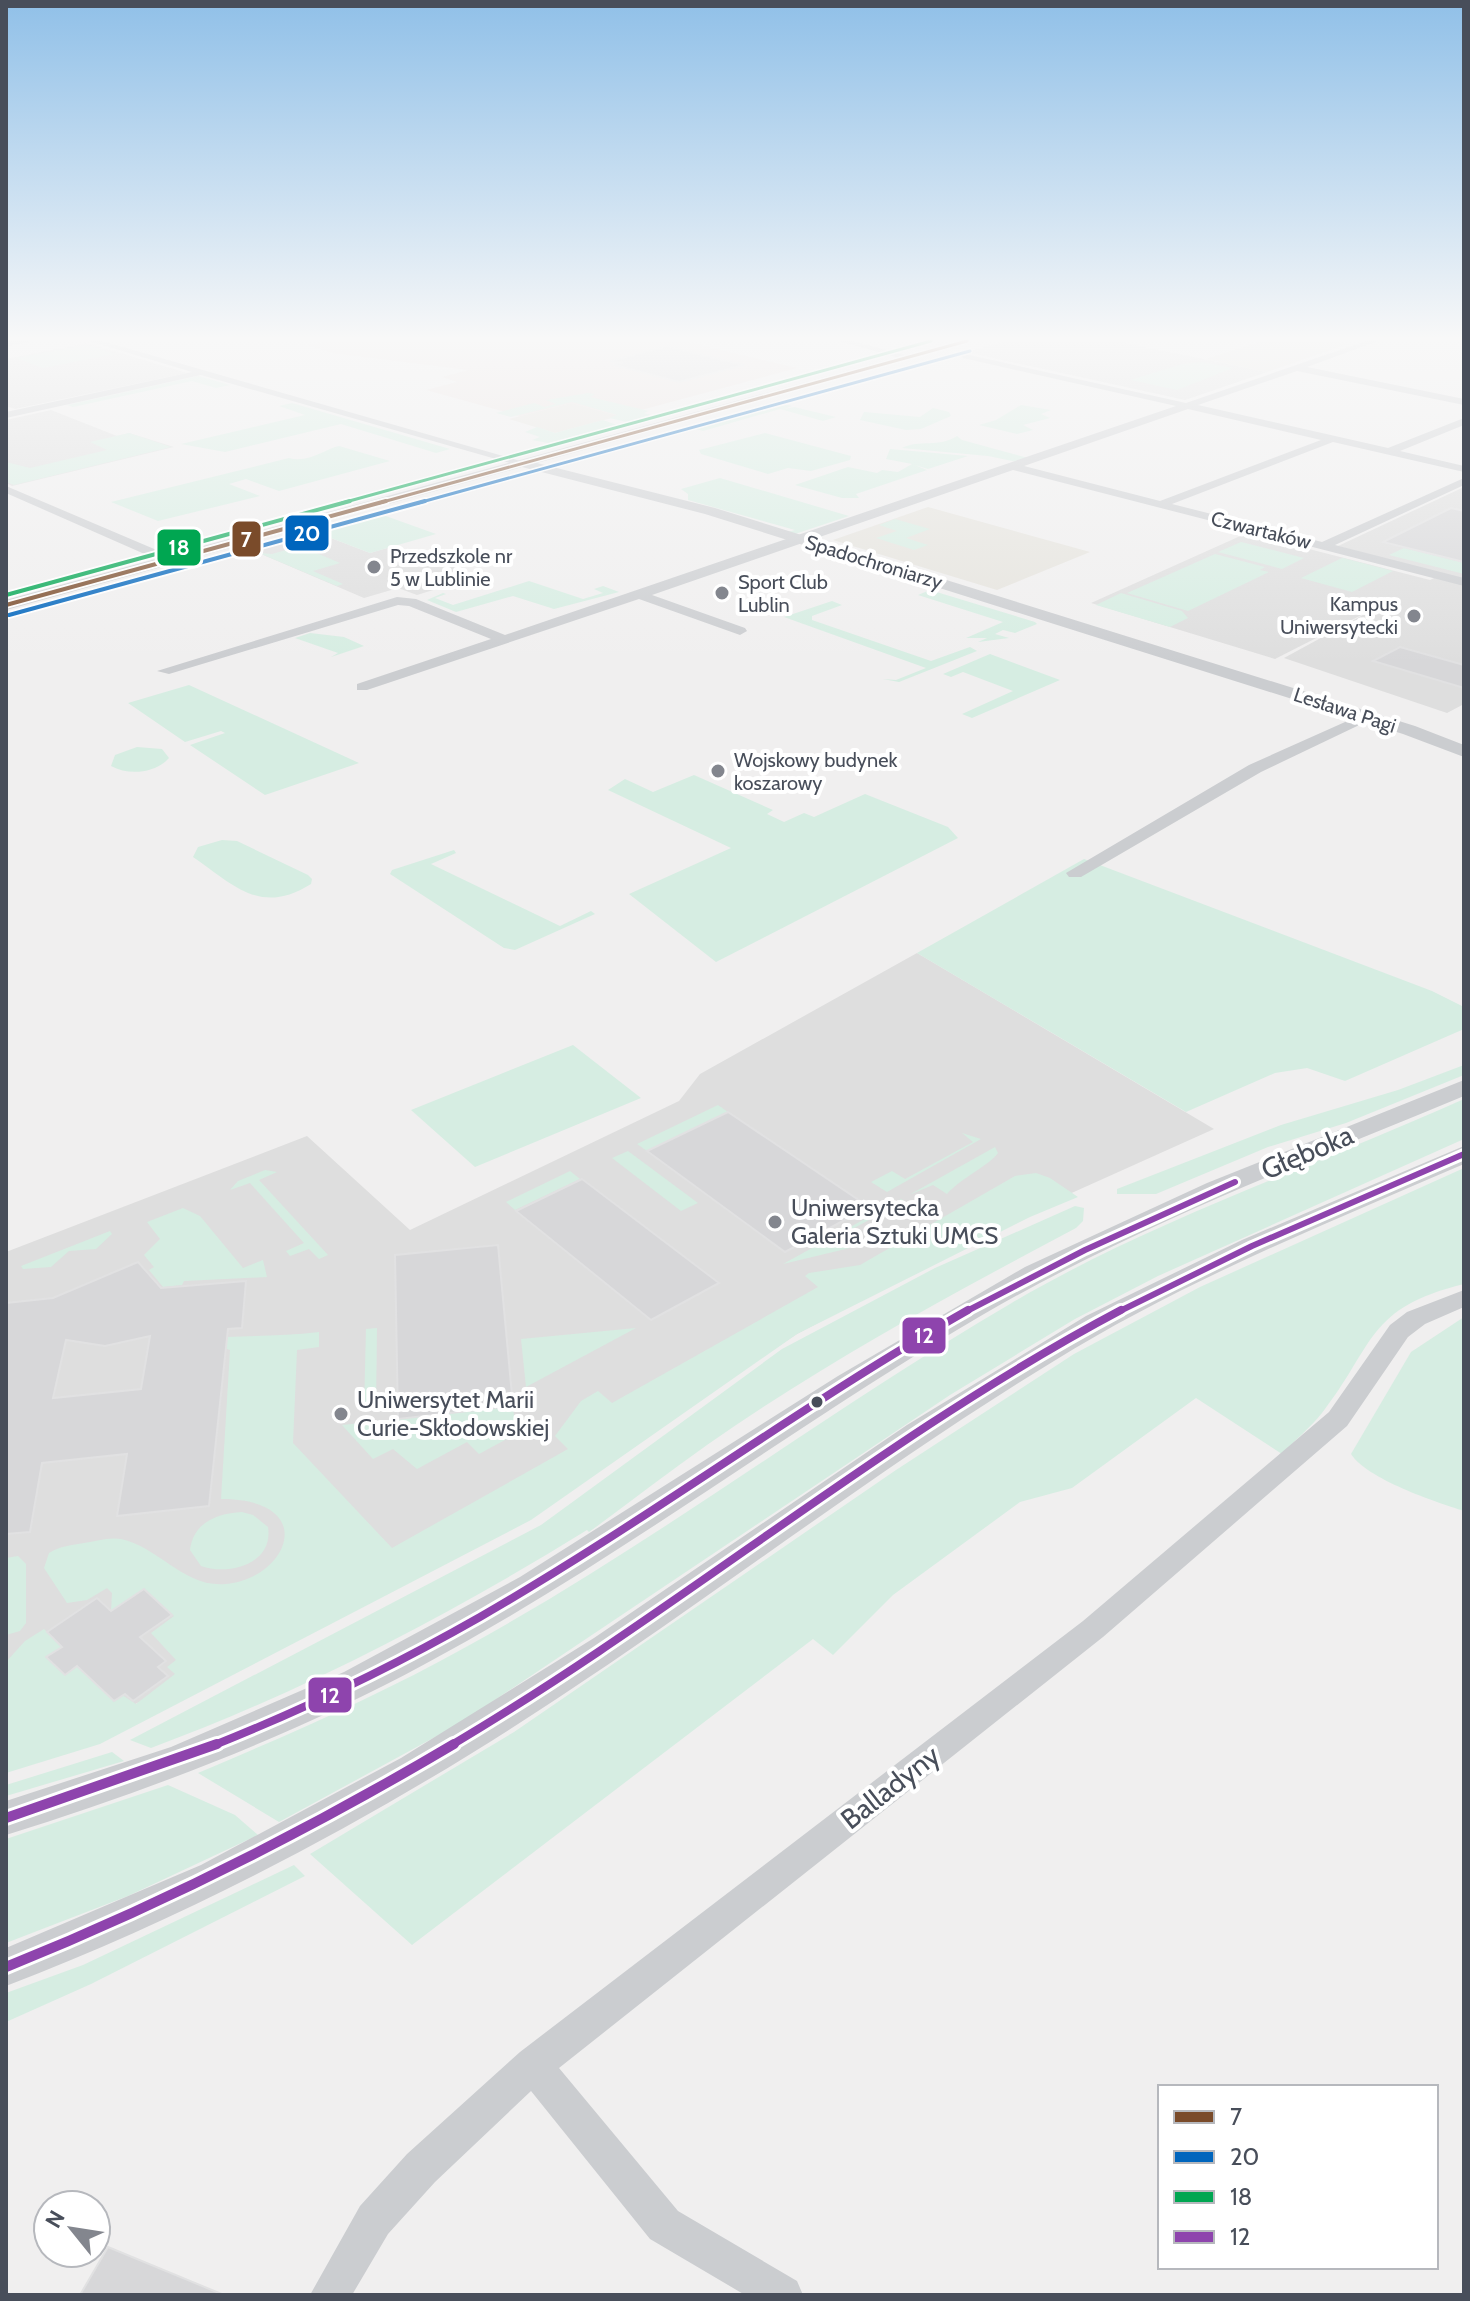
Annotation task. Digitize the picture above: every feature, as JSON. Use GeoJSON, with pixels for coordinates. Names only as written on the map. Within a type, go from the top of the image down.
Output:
{"type":"FeatureCollection","features":[{"type":"Feature","properties":{"kind":"street"},"geometry":{"type":"LineString","coordinates":[[469,448],[521,463]]}},
{"type":"Feature","properties":{"kind":"street"},"geometry":{"type":"LineString","coordinates":[[6,605],[574,448]]}},
{"type":"Feature","properties":{"kind":"street"},"geometry":{"type":"LineString","coordinates":[[362,687],[803,540],[1066,448]]}},
{"type":"Feature","properties":{"kind":"street"},"geometry":{"type":"LineString","coordinates":[[1162,504],[1307,448]]}},
{"type":"Feature","properties":{"kind":"street"},"geometry":{"type":"LineString","coordinates":[[1373,448],[1464,469]]}},
{"type":"Feature","properties":{"kind":"street"},"geometry":{"type":"LineString","coordinates":[[1389,452],[1398,448]]}},
{"type":"Feature","properties":{"kind":"street","name":"Spadochroniarzy"},"geometry":{"type":"LineString","coordinates":[[521,463],[690,505],[1224,671]]}},
{"type":"Feature","properties":{"kind":"street","name":"Czwartaków"},"geometry":{"type":"LineString","coordinates":[[1012,467],[1464,582]]}},
{"type":"Feature","properties":{"kind":"street"},"geometry":{"type":"LineString","coordinates":[[1323,546],[1464,481]]}},
{"type":"Feature","properties":{"kind":"street"},"geometry":{"type":"LineString","coordinates":[[6,489],[169,560]]}},
{"type":"Feature","properties":{"kind":"street"},"geometry":{"type":"LineString","coordinates":[[638,594],[740,631]]}},
{"type":"Feature","properties":{"kind":"street"},"geometry":{"type":"LineString","coordinates":[[164,671],[401,601],[503,639]]}},
{"type":"Feature","properties":{"kind":"street","name":"Lesława Pagi"},"geometry":{"type":"LineString","coordinates":[[1224,671],[1464,751]]}},
{"type":"Feature","properties":{"kind":"street"},"geometry":{"type":"LineString","coordinates":[[1075,873],[1290,751],[1340,725],[1368,717]]}},
{"type":"Feature","properties":{"kind":"street","name":"Głęboka"},"geometry":{"type":"LineString","coordinates":[[6,1818],[161,1767],[391,1665],[548,1575],[887,1359],[1008,1288],[1100,1241],[1464,1087]]}},
{"type":"Feature","properties":{"kind":"street"},"geometry":{"type":"LineString","coordinates":[[6,1967],[187,1892],[275,1850],[403,1776],[545,1688],[1048,1351],[1195,1274],[1464,1154]]}},
{"type":"Feature","properties":{"kind":"street","name":"Balladyny"},"geometry":{"type":"LineString","coordinates":[[330,2295],[374,2220],[421,2168],[533,2065],[1116,1611],[1338,1419],[1399,1331],[1416,1318],[1464,1298]]}},
{"type":"Feature","properties":{"kind":"street"},"geometry":{"type":"LineString","coordinates":[[533,2065],[664,2225],[783,2295]]}},
{"type":"Feature","properties":{"kind":"shaded area"},"geometry":{"type":"Polygon","coordinates":[[[6,448],[168,448],[12,486],[6,483],[6,448]]]}},
{"type":"Feature","properties":{"kind":"shaded area"},"geometry":{"type":"Polygon","coordinates":[[[1464,487],[1464,704],[1447,713],[1284,658],[1385,603],[1275,659],[1091,603],[1247,533],[1430,580],[1442,574],[1338,546],[1464,487]]]}},
{"type":"Feature","properties":{"kind":"shaded area"},"geometry":{"type":"Polygon","coordinates":[[[928,507],[1090,552],[997,590],[833,540],[928,507]]]}},
{"type":"Feature","properties":{"kind":"shaded area","name":"Przedszkole nr 5 w Lublinie"},"geometry":{"type":"Polygon","coordinates":[[[318,533],[370,553],[394,546],[479,576],[417,595],[398,588],[364,598],[254,551],[291,541],[302,545],[310,543],[300,538],[318,533]]]}},
{"type":"Feature","properties":{"kind":"shaded area","name":"Uniwersytet Marii Curie-Skłodowskiej"},"geometry":{"type":"Polygon","coordinates":[[[917,953],[1214,1129],[1014,1219],[797,1334],[586,1474],[6,1770],[6,1252],[307,1136],[410,1230],[679,1101],[700,1074],[917,953]]]}},
{"type":"Feature","properties":{"kind":"green space"},"geometry":{"type":"Polygon","coordinates":[[[104,448],[165,448],[14,485],[6,482],[6,462],[30,468],[107,450],[104,448]]]}},
{"type":"Feature","properties":{"kind":"green space"},"geometry":{"type":"Polygon","coordinates":[[[205,448],[240,448],[225,452],[205,448]]]}},
{"type":"Feature","properties":{"kind":"green space"},"geometry":{"type":"Polygon","coordinates":[[[333,448],[347,448],[390,461],[279,491],[246,479],[229,484],[260,496],[158,521],[111,502],[289,458],[310,457],[333,448]]]}},
{"type":"Feature","properties":{"kind":"green space"},"geometry":{"type":"Polygon","coordinates":[[[421,448],[450,449],[436,453],[421,448]]]}},
{"type":"Feature","properties":{"kind":"green space"},"geometry":{"type":"Polygon","coordinates":[[[823,448],[851,456],[850,460],[811,471],[788,468],[768,474],[701,454],[699,450],[823,448]]]}},
{"type":"Feature","properties":{"kind":"green space"},"geometry":{"type":"Polygon","coordinates":[[[906,448],[993,448],[1028,458],[1017,462],[988,456],[906,448]]]}},
{"type":"Feature","properties":{"kind":"green space"},"geometry":{"type":"Polygon","coordinates":[[[890,449],[968,456],[928,469],[915,465],[927,470],[856,494],[859,498],[842,498],[795,485],[848,467],[877,473],[882,470],[898,472],[912,464],[886,459],[890,449]]]}},
{"type":"Feature","properties":{"kind":"green space"},"geometry":{"type":"Polygon","coordinates":[[[720,478],[849,516],[795,534],[788,532],[795,530],[688,500],[688,494],[681,489],[720,478]]]}},
{"type":"Feature","properties":{"kind":"green space"},"geometry":{"type":"Polygon","coordinates":[[[383,515],[436,534],[370,553],[318,533],[383,515]]]}},
{"type":"Feature","properties":{"kind":"green space"},"geometry":{"type":"Polygon","coordinates":[[[895,519],[930,529],[906,538],[928,545],[914,550],[876,538],[897,531],[879,525],[895,519]]]}},
{"type":"Feature","properties":{"kind":"green space"},"geometry":{"type":"Polygon","coordinates":[[[1241,542],[1304,558],[1282,569],[1218,552],[1241,542]]]}},
{"type":"Feature","properties":{"kind":"green space"},"geometry":{"type":"Polygon","coordinates":[[[300,546],[340,563],[313,571],[343,584],[337,586],[259,553],[272,554],[300,546]]]}},
{"type":"Feature","properties":{"kind":"green space"},"geometry":{"type":"Polygon","coordinates":[[[1404,548],[1464,563],[1464,574],[1389,555],[1404,548]]]}},
{"type":"Feature","properties":{"kind":"green space"},"geometry":{"type":"Polygon","coordinates":[[[1215,554],[1265,567],[1260,570],[1269,572],[1188,611],[1127,593],[1215,554]]]}},
{"type":"Feature","properties":{"kind":"green space"},"geometry":{"type":"Polygon","coordinates":[[[1342,558],[1393,571],[1352,592],[1301,578],[1342,558]]]}},
{"type":"Feature","properties":{"kind":"green space"},"geometry":{"type":"Polygon","coordinates":[[[529,581],[583,599],[603,593],[594,589],[603,586],[619,592],[554,609],[513,596],[456,612],[427,600],[443,593],[446,594],[435,598],[453,605],[529,581]]]}},
{"type":"Feature","properties":{"kind":"green space"},"geometry":{"type":"Polygon","coordinates":[[[930,590],[1037,624],[1015,633],[1003,630],[995,634],[1009,638],[978,642],[987,638],[966,638],[1003,622],[918,595],[930,590]]]}},
{"type":"Feature","properties":{"kind":"green space"},"geometry":{"type":"Polygon","coordinates":[[[1121,593],[1182,611],[1188,618],[1170,627],[1096,605],[1121,593]]]}},
{"type":"Feature","properties":{"kind":"green space"},"geometry":{"type":"Polygon","coordinates":[[[832,601],[842,605],[812,616],[812,620],[931,661],[970,647],[977,651],[899,682],[883,679],[896,680],[926,668],[784,617],[832,601]]]}},
{"type":"Feature","properties":{"kind":"green space"},"geometry":{"type":"Polygon","coordinates":[[[310,633],[344,637],[364,646],[331,657],[338,653],[295,638],[310,633]]]}},
{"type":"Feature","properties":{"kind":"green space"},"geometry":{"type":"Polygon","coordinates":[[[990,654],[1060,680],[972,718],[962,714],[1013,691],[963,672],[951,677],[943,674],[990,654]]]}},
{"type":"Feature","properties":{"kind":"green space"},"geometry":{"type":"Polygon","coordinates":[[[189,685],[359,763],[265,795],[190,745],[225,733],[221,731],[185,742],[128,703],[189,685]]]}},
{"type":"Feature","properties":{"kind":"green space"},"geometry":{"type":"Polygon","coordinates":[[[137,747],[162,749],[169,758],[150,770],[126,771],[111,766],[115,755],[137,747]]]}},
{"type":"Feature","properties":{"kind":"green space"},"geometry":{"type":"Polygon","coordinates":[[[694,775],[773,810],[767,814],[784,822],[804,813],[814,817],[865,794],[948,827],[958,838],[716,962],[629,894],[731,848],[608,790],[625,779],[653,792],[694,775]]]}},
{"type":"Feature","properties":{"kind":"green space"},"geometry":{"type":"Polygon","coordinates":[[[222,840],[237,841],[308,875],[312,879],[311,884],[277,897],[248,893],[193,857],[198,847],[222,840]]]}},
{"type":"Feature","properties":{"kind":"green space"},"geometry":{"type":"Polygon","coordinates":[[[454,850],[456,853],[431,864],[560,926],[591,911],[595,914],[515,950],[504,948],[390,874],[392,870],[454,850]]]}},
{"type":"Feature","properties":{"kind":"green space"},"geometry":{"type":"Polygon","coordinates":[[[1084,859],[1432,991],[1464,1007],[1464,1029],[1345,1081],[1307,1068],[1275,1073],[1186,1112],[917,953],[1084,859]]]}},
{"type":"Feature","properties":{"kind":"green space"},"geometry":{"type":"Polygon","coordinates":[[[573,1045],[641,1098],[475,1167],[411,1110],[573,1045]]]}},
{"type":"Feature","properties":{"kind":"green space"},"geometry":{"type":"Polygon","coordinates":[[[1464,1065],[1464,1075],[1346,1123],[1268,1147],[1156,1194],[1117,1194],[1117,1189],[1281,1125],[1398,1090],[1464,1065]]]}},
{"type":"Feature","properties":{"kind":"green space"},"geometry":{"type":"Polygon","coordinates":[[[1464,1099],[1464,1139],[1158,1276],[1075,1319],[950,1395],[459,1724],[279,1822],[198,1773],[400,1682],[536,1607],[941,1346],[1064,1274],[1176,1220],[1464,1099]]]}},
{"type":"Feature","properties":{"kind":"green space"},"geometry":{"type":"Polygon","coordinates":[[[718,1105],[728,1112],[647,1151],[637,1144],[718,1105]]]}},
{"type":"Feature","properties":{"kind":"green space"},"geometry":{"type":"Polygon","coordinates":[[[962,1133],[981,1139],[887,1192],[871,1182],[892,1171],[905,1179],[973,1142],[962,1133]]]}},
{"type":"Feature","properties":{"kind":"green space"},"geometry":{"type":"Polygon","coordinates":[[[995,1147],[998,1153],[994,1158],[947,1194],[933,1185],[909,1195],[995,1147]]]}},
{"type":"Feature","properties":{"kind":"green space"},"geometry":{"type":"Polygon","coordinates":[[[628,1151],[698,1203],[681,1211],[612,1158],[628,1151]]]}},
{"type":"Feature","properties":{"kind":"green space"},"geometry":{"type":"Polygon","coordinates":[[[1464,1168],[1464,1284],[1432,1294],[1390,1317],[1376,1332],[1322,1413],[1282,1454],[1196,1398],[1072,1488],[1020,1502],[893,1595],[833,1655],[813,1639],[412,1945],[310,1854],[514,1732],[896,1470],[1074,1354],[1200,1287],[1464,1168]]]}},
{"type":"Feature","properties":{"kind":"green space"},"geometry":{"type":"Polygon","coordinates":[[[265,1170],[277,1172],[259,1180],[328,1255],[319,1259],[309,1249],[290,1256],[286,1251],[304,1243],[250,1183],[230,1190],[238,1181],[265,1170]]]}},
{"type":"Feature","properties":{"kind":"green space"},"geometry":{"type":"Polygon","coordinates":[[[570,1171],[580,1179],[515,1210],[506,1202],[570,1171]]]}},
{"type":"Feature","properties":{"kind":"green space"},"geometry":{"type":"Polygon","coordinates":[[[1036,1173],[1050,1178],[1078,1197],[1030,1217],[797,1334],[531,1520],[100,1744],[6,1773],[6,1662],[25,1641],[44,1629],[62,1647],[47,1657],[77,1666],[136,1704],[175,1674],[167,1667],[176,1660],[151,1633],[174,1616],[144,1589],[111,1611],[112,1593],[107,1588],[87,1600],[67,1603],[44,1568],[49,1553],[71,1545],[121,1539],[148,1550],[184,1574],[211,1584],[248,1579],[266,1568],[278,1554],[284,1539],[283,1524],[272,1511],[252,1502],[221,1499],[230,1350],[197,1339],[319,1332],[319,1347],[297,1350],[293,1443],[392,1548],[568,1449],[555,1436],[581,1401],[598,1391],[612,1403],[818,1287],[805,1276],[809,1273],[860,1265],[1015,1176],[1036,1173]]]}},
{"type":"Feature","properties":{"kind":"green space"},"geometry":{"type":"Polygon","coordinates":[[[901,1199],[904,1201],[845,1233],[858,1244],[854,1247],[783,1264],[901,1199]]]}},
{"type":"Feature","properties":{"kind":"green space"},"geometry":{"type":"Polygon","coordinates":[[[1075,1206],[1084,1208],[1083,1221],[1076,1228],[935,1304],[796,1386],[707,1445],[589,1532],[587,1530],[428,1622],[320,1677],[151,1748],[130,1740],[541,1525],[782,1349],[935,1268],[1075,1206]]]}},
{"type":"Feature","properties":{"kind":"green space"},"geometry":{"type":"Polygon","coordinates":[[[183,1208],[200,1216],[243,1268],[263,1260],[267,1277],[184,1281],[182,1285],[163,1287],[149,1270],[154,1267],[144,1255],[160,1239],[147,1222],[183,1208]]]}},
{"type":"Feature","properties":{"kind":"green space"},"geometry":{"type":"Polygon","coordinates":[[[110,1231],[112,1234],[96,1249],[69,1251],[51,1267],[23,1269],[21,1266],[110,1231]]]}},
{"type":"Feature","properties":{"kind":"green space"},"geometry":{"type":"Polygon","coordinates":[[[1464,1317],[1464,1511],[1386,1481],[1351,1454],[1411,1352],[1464,1317]]]}},
{"type":"Feature","properties":{"kind":"green space"},"geometry":{"type":"Polygon","coordinates":[[[377,1328],[376,1408],[364,1409],[366,1329],[377,1328]]]}},
{"type":"Feature","properties":{"kind":"green space"},"geometry":{"type":"Polygon","coordinates":[[[636,1328],[526,1387],[521,1339],[636,1328]]]}},
{"type":"Feature","properties":{"kind":"green space"},"geometry":{"type":"Polygon","coordinates":[[[513,1407],[516,1434],[479,1454],[467,1442],[417,1469],[393,1449],[373,1459],[342,1425],[513,1407]]]}},
{"type":"Feature","properties":{"kind":"green space"},"geometry":{"type":"Polygon","coordinates":[[[242,1512],[253,1515],[268,1527],[264,1550],[257,1558],[236,1568],[201,1566],[190,1550],[201,1526],[215,1517],[242,1512]]]}},
{"type":"Feature","properties":{"kind":"green space"},"geometry":{"type":"Polygon","coordinates":[[[18,1556],[26,1564],[26,1623],[20,1631],[6,1635],[6,1558],[18,1556]]]}},
{"type":"Feature","properties":{"kind":"green space"},"geometry":{"type":"Polygon","coordinates":[[[112,1752],[124,1761],[6,1796],[6,1785],[112,1752]]]}},
{"type":"Feature","properties":{"kind":"green space"},"geometry":{"type":"Polygon","coordinates":[[[168,1785],[235,1815],[258,1835],[128,1896],[6,1943],[6,1839],[168,1785]]]}},
{"type":"Feature","properties":{"kind":"green space"},"geometry":{"type":"Polygon","coordinates":[[[294,1865],[305,1876],[91,1984],[6,2022],[6,1993],[83,1965],[294,1865]]]}},
{"type":"Feature","properties":{"kind":"building"},"geometry":{"type":"Polygon","coordinates":[[[1451,508],[1464,511],[1464,562],[1383,542],[1451,508]]]}},
{"type":"Feature","properties":{"kind":"building"},"geometry":{"type":"Polygon","coordinates":[[[1400,647],[1464,665],[1464,688],[1373,661],[1400,647]]]}},
{"type":"Feature","properties":{"kind":"building"},"geometry":{"type":"Polygon","coordinates":[[[728,1112],[869,1207],[785,1252],[647,1151],[728,1112]]]}},
{"type":"Feature","properties":{"kind":"building"},"geometry":{"type":"Polygon","coordinates":[[[582,1179],[719,1283],[651,1320],[516,1211],[582,1179]]]}},
{"type":"Feature","properties":{"kind":"building"},"geometry":{"type":"Polygon","coordinates":[[[498,1245],[513,1406],[398,1419],[395,1255],[498,1245]]]}},
{"type":"Feature","properties":{"kind":"building"},"geometry":{"type":"Polygon","coordinates":[[[138,1262],[161,1288],[246,1281],[242,1328],[228,1329],[209,1506],[117,1516],[127,1454],[42,1463],[30,1532],[6,1534],[6,1303],[53,1298],[138,1262]],[[150,1336],[105,1346],[66,1340],[53,1398],[141,1389],[150,1336]]]}},
{"type":"Feature","properties":{"kind":"building"},"geometry":{"type":"Polygon","coordinates":[[[144,1589],[172,1615],[140,1637],[166,1661],[158,1667],[168,1676],[133,1701],[125,1694],[114,1701],[77,1666],[65,1675],[46,1657],[62,1647],[47,1632],[97,1598],[111,1611],[144,1589]]]}},
{"type":"Feature","properties":{"kind":"building"},"geometry":{"type":"Polygon","coordinates":[[[112,2249],[224,2295],[80,2295],[95,2269],[112,2269],[112,2249]]]}},
{"type":"Feature","properties":{"kind":"transit line","name":"18"},"geometry":{"type":"LineString","coordinates":[[6,595],[540,448]]}},
{"type":"Feature","properties":{"kind":"transit line","name":"7"},"geometry":{"type":"LineString","coordinates":[[6,605],[576,448]]}},
{"type":"Feature","properties":{"kind":"transit line","name":"20"},"geometry":{"type":"LineString","coordinates":[[9,615],[616,448]]}},
{"type":"Feature","properties":{"kind":"transit line","name":"12"},"geometry":{"type":"LineString","coordinates":[[6,1967],[85,1935],[239,1863],[315,1824],[462,1739],[606,1647],[934,1422],[1096,1323],[1252,1246],[1464,1154]]}},
{"type":"Feature","properties":{"kind":"transit line","name":"12"},"geometry":{"type":"LineString","coordinates":[[6,1818],[213,1746],[314,1703],[413,1654],[613,1535],[808,1407],[940,1326],[1085,1250],[1235,1182]]}},
{"type":"Feature","properties":{"kind":"place","name":"Przedszkole nr 5 w Lublinie"},"geometry":{"type":"Point","coordinates":[374,567]}},
{"type":"Feature","properties":{"kind":"place","name":"Sport Club Lublin"},"geometry":{"type":"Point","coordinates":[722,593]}},
{"type":"Feature","properties":{"kind":"place","name":"Kampus Uniwersytecki"},"geometry":{"type":"Point","coordinates":[1414,616]}},
{"type":"Feature","properties":{"kind":"place","name":"Wojskowy budynek koszarowy"},"geometry":{"type":"Point","coordinates":[718,771]}},
{"type":"Feature","properties":{"kind":"place","name":"Uniwersytecka Galeria Sztuki UMCS"},"geometry":{"type":"Point","coordinates":[775,1222]}},
{"type":"Feature","properties":{"kind":"place","name":"Uniwersytet Marii Curie-Skłodowskiej"},"geometry":{"type":"Point","coordinates":[341,1414]}}]}
